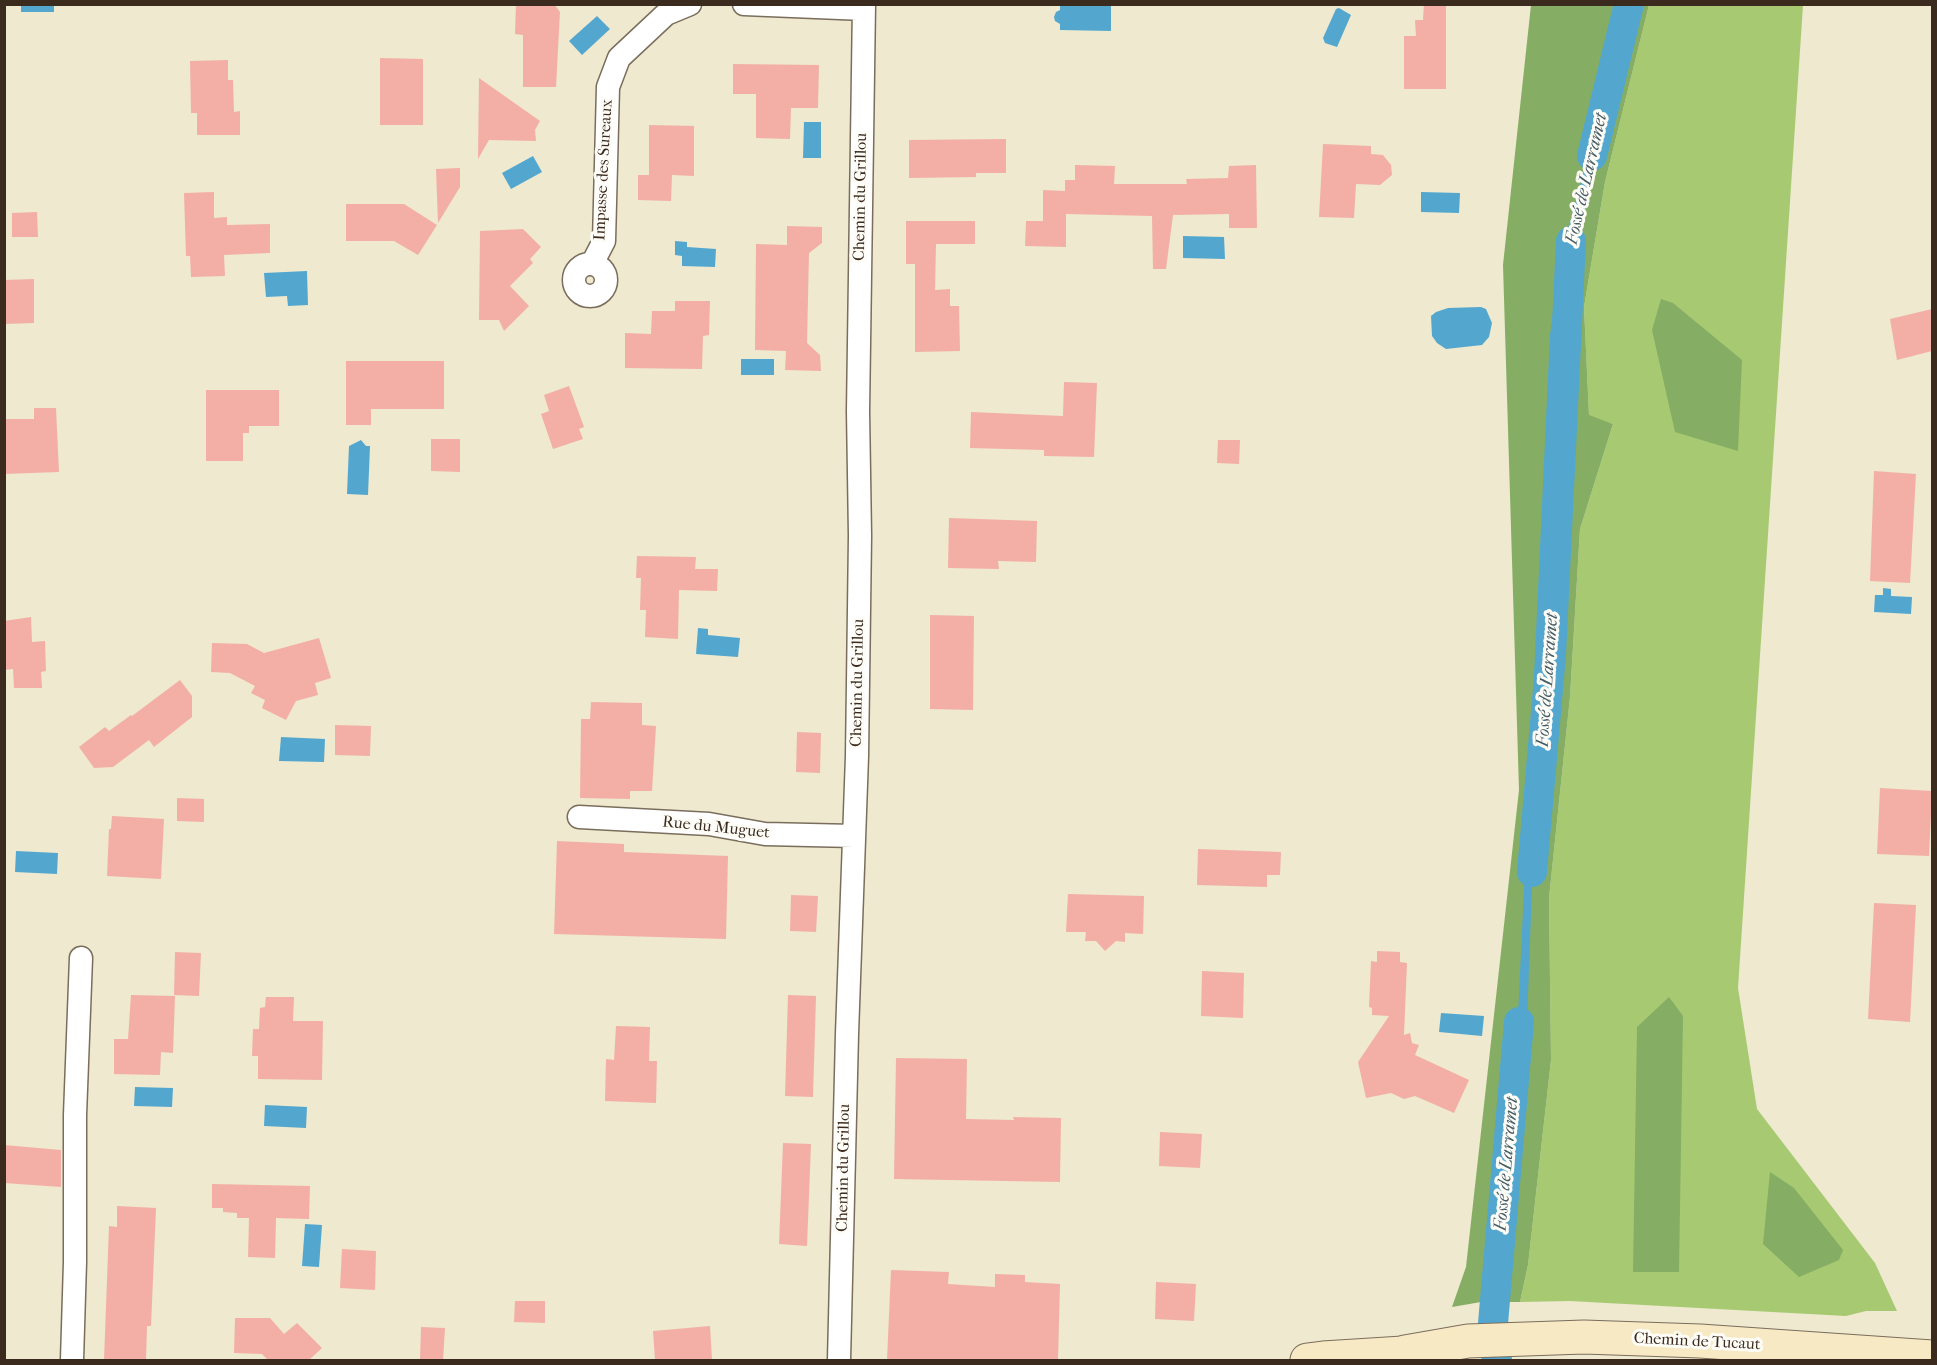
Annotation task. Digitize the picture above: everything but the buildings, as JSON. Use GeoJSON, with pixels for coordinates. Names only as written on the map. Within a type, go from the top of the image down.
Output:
{"type":"FeatureCollection","features":[{"type":"Feature","properties":{"kind":"main road","name":"Chemin de Tucaut"},"geometry":{"type":"LineString","coordinates":[[1307,1360],[1393,1356],[1482,1340],[1584,1337],[1700,1341],[1932,1357]]}},
{"type":"Feature","properties":{"kind":"street","name":"Impasse des Sureaux"},"geometry":{"type":"LineString","coordinates":[[592,264],[604,241],[608,87],[619,58],[666,14],[690,4]]}},
{"type":"Feature","properties":{"kind":"street"},"geometry":{"type":"LineString","coordinates":[[744,4],[864,7]]}},
{"type":"Feature","properties":{"kind":"street","name":"Chemin du Grillou"},"geometry":{"type":"LineString","coordinates":[[839,1360],[859,582],[858,411],[864,7]]}},
{"type":"Feature","properties":{"kind":"street","name":"Rue du Muguet"},"geometry":{"type":"LineString","coordinates":[[579,817],[709,824],[765,834],[854,836]]}},
{"type":"Feature","properties":{"kind":"street"},"geometry":{"type":"LineString","coordinates":[[72,1360],[75,1115],[81,958]]}},
{"type":"Feature","properties":{"kind":"green space"},"geometry":{"type":"Polygon","coordinates":[[[1531,5],[1649,5],[1605,182],[1584,307],[1589,415],[1613,424],[1580,529],[1570,697],[1549,898],[1551,1060],[1528,1265],[1520,1302],[1481,1302],[1452,1307],[1466,1267],[1519,790],[1503,265],[1531,5]]]}},
{"type":"Feature","properties":{"kind":"green space"},"geometry":{"type":"Polygon","coordinates":[[[1649,5],[1803,5],[1738,988],[1757,1109],[1875,1263],[1897,1311],[1866,1311],[1846,1316],[1570,1301],[1520,1302],[1528,1265],[1551,1060],[1549,898],[1570,697],[1580,529],[1613,424],[1589,416],[1584,307],[1605,182],[1649,5]]]}},
{"type":"Feature","properties":{"kind":"green space"},"geometry":{"type":"Polygon","coordinates":[[[1661,299],[1673,303],[1742,360],[1738,451],[1675,432],[1652,330],[1661,299]]]}},
{"type":"Feature","properties":{"kind":"green space"},"geometry":{"type":"Polygon","coordinates":[[[1669,997],[1683,1016],[1679,1272],[1633,1272],[1637,1027],[1669,997]]]}},
{"type":"Feature","properties":{"kind":"green space"},"geometry":{"type":"Polygon","coordinates":[[[1770,1172],[1794,1188],[1843,1250],[1839,1260],[1799,1277],[1763,1244],[1770,1172]]]}},
{"type":"Feature","properties":{"kind":"water"},"geometry":{"type":"Polygon","coordinates":[[[21,5],[54,5],[54,12],[21,12],[21,5]]]}},
{"type":"Feature","properties":{"kind":"water"},"geometry":{"type":"Polygon","coordinates":[[[1060,5],[1111,5],[1111,31],[1060,30],[1060,24],[1055,21],[1054,17],[1060,10],[1060,5]]]}},
{"type":"Feature","properties":{"kind":"water"},"geometry":{"type":"Polygon","coordinates":[[[1629,5],[1639,5],[1606,135],[1587,198],[1564,310],[1546,596],[1539,736],[1539,786],[1520,1131],[1510,1257],[1501,1319],[1488,1319],[1505,1205],[1517,1038],[1550,335],[1560,264],[1629,5]]]}},
{"type":"Feature","properties":{"kind":"water"},"geometry":{"type":"Polygon","coordinates":[[[1339,8],[1351,15],[1337,47],[1325,43],[1323,38],[1336,9],[1339,8]]]}},
{"type":"Feature","properties":{"kind":"water"},"geometry":{"type":"Polygon","coordinates":[[[597,16],[610,29],[582,55],[569,41],[597,16]]]}},
{"type":"Feature","properties":{"kind":"water"},"geometry":{"type":"Polygon","coordinates":[[[804,122],[821,122],[821,158],[803,158],[804,122]]]}},
{"type":"Feature","properties":{"kind":"water"},"geometry":{"type":"Polygon","coordinates":[[[533,156],[542,172],[511,189],[502,173],[533,156]]]}},
{"type":"Feature","properties":{"kind":"water"},"geometry":{"type":"Polygon","coordinates":[[[1421,192],[1460,193],[1459,213],[1421,212],[1421,192]]]}},
{"type":"Feature","properties":{"kind":"water"},"geometry":{"type":"Polygon","coordinates":[[[1183,236],[1224,237],[1225,259],[1183,258],[1183,236]]]}},
{"type":"Feature","properties":{"kind":"water"},"geometry":{"type":"Polygon","coordinates":[[[675,241],[687,242],[687,247],[716,249],[715,267],[682,266],[682,256],[675,255],[675,241]]]}},
{"type":"Feature","properties":{"kind":"water"},"geometry":{"type":"Polygon","coordinates":[[[307,271],[308,305],[288,306],[287,296],[266,297],[264,273],[307,271]]]}},
{"type":"Feature","properties":{"kind":"water"},"geometry":{"type":"Polygon","coordinates":[[[1481,307],[1486,309],[1492,323],[1489,337],[1482,345],[1446,349],[1432,336],[1431,316],[1436,312],[1448,308],[1481,307]]]}},
{"type":"Feature","properties":{"kind":"water"},"geometry":{"type":"Polygon","coordinates":[[[741,359],[774,359],[774,375],[741,375],[741,359]]]}},
{"type":"Feature","properties":{"kind":"water"},"geometry":{"type":"Polygon","coordinates":[[[361,440],[366,446],[370,446],[368,495],[347,494],[349,446],[361,440]]]}},
{"type":"Feature","properties":{"kind":"water"},"geometry":{"type":"Polygon","coordinates":[[[1883,588],[1891,589],[1891,596],[1912,597],[1911,614],[1874,612],[1875,595],[1883,595],[1883,588]]]}},
{"type":"Feature","properties":{"kind":"water"},"geometry":{"type":"Polygon","coordinates":[[[698,628],[708,629],[708,635],[740,638],[738,657],[696,654],[698,628]]]}},
{"type":"Feature","properties":{"kind":"water"},"geometry":{"type":"Polygon","coordinates":[[[281,737],[325,739],[324,762],[279,761],[281,737]]]}},
{"type":"Feature","properties":{"kind":"water"},"geometry":{"type":"Polygon","coordinates":[[[16,851],[58,853],[57,874],[15,872],[16,851]]]}},
{"type":"Feature","properties":{"kind":"water"},"geometry":{"type":"Polygon","coordinates":[[[1441,1013],[1484,1016],[1482,1036],[1439,1032],[1441,1013]]]}},
{"type":"Feature","properties":{"kind":"water"},"geometry":{"type":"Polygon","coordinates":[[[135,1087],[173,1088],[172,1107],[134,1106],[135,1087]]]}},
{"type":"Feature","properties":{"kind":"water"},"geometry":{"type":"Polygon","coordinates":[[[265,1105],[307,1107],[306,1128],[264,1126],[265,1105]]]}},
{"type":"Feature","properties":{"kind":"water"},"geometry":{"type":"Polygon","coordinates":[[[305,1224],[322,1225],[319,1267],[302,1266],[305,1224]]]}},
{"type":"Feature","properties":{"kind":"waterway","name":"Fossé de Larramet"},"geometry":{"type":"LineString","coordinates":[[1592,156],[1629,4]]}},
{"type":"Feature","properties":{"kind":"waterway","name":"Fossé de Larramet"},"geometry":{"type":"LineString","coordinates":[[1532,872],[1551,655],[1571,241]]}},
{"type":"Feature","properties":{"kind":"waterway","name":"Fossé de Larramet"},"geometry":{"type":"LineString","coordinates":[[1497,1360],[1492,1335],[1519,1022]]}}]}
